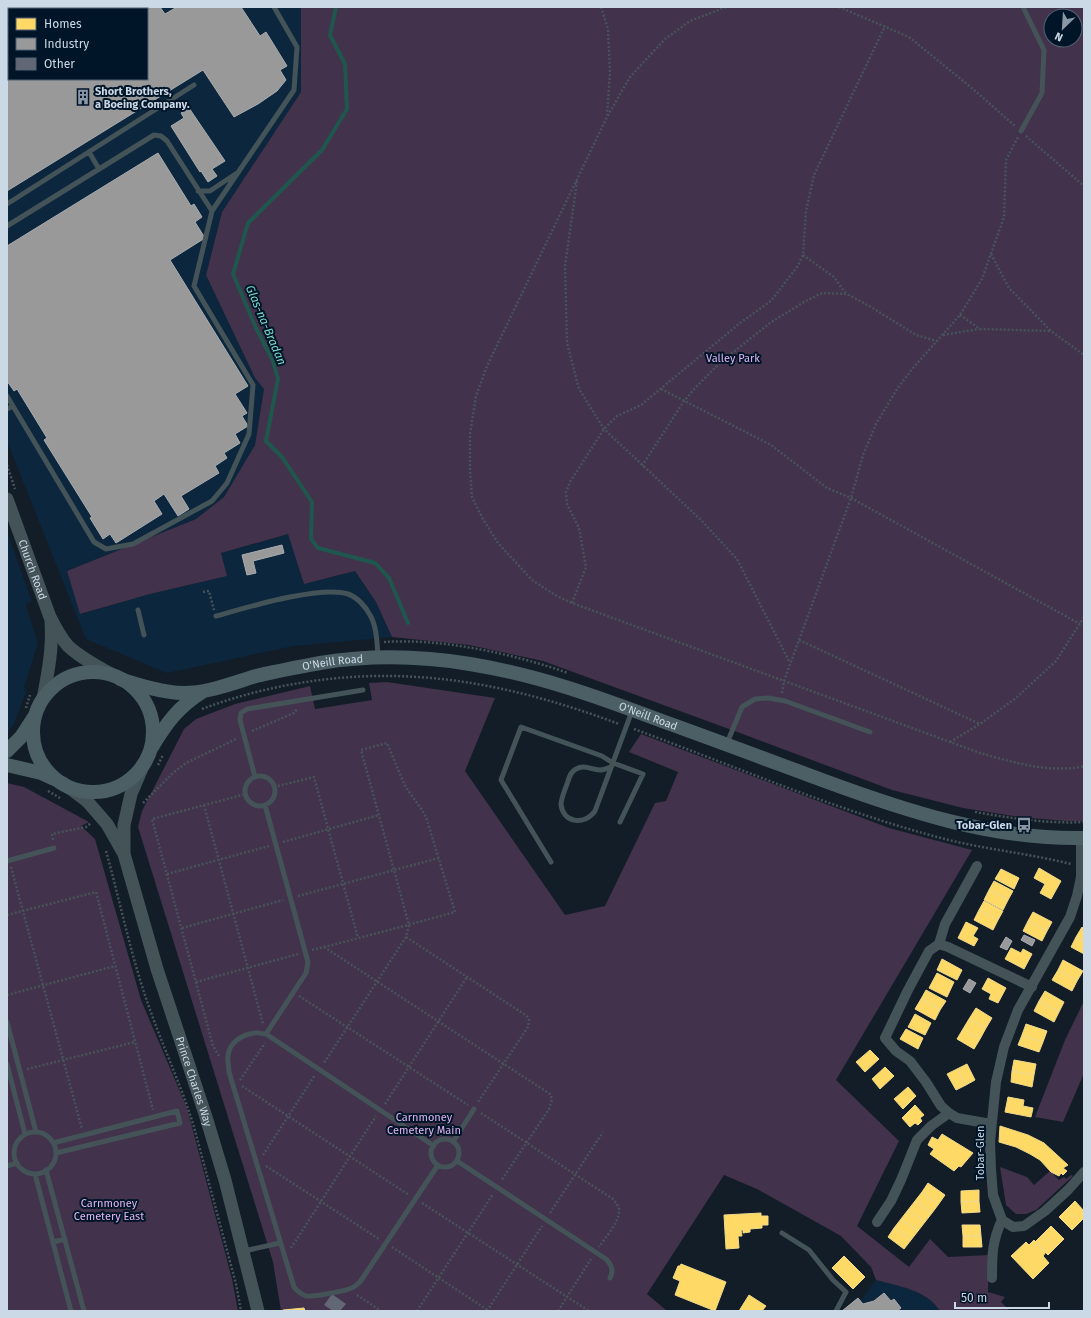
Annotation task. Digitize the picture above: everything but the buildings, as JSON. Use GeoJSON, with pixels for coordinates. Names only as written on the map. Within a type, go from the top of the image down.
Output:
{"type":"FeatureCollection","features":[{"type":"Feature","properties":{"kind":"main road","name":"O'Neill Road"},"geometry":{"type":"LineString","coordinates":[[30,712],[37,695],[74,675],[86,672],[100,672],[143,686],[182,693],[204,691],[258,676],[295,668],[352,659],[426,659],[464,663],[539,678],[581,691],[848,789],[902,808],[951,822],[1019,835],[1083,838]]}},
{"type":"Feature","properties":{"kind":"main road"},"geometry":{"type":"LineString","coordinates":[[116,677],[136,690],[147,706],[153,732],[146,758]]}},
{"type":"Feature","properties":{"kind":"main road","name":"O'Neill Road"},"geometry":{"type":"LineString","coordinates":[[62,783],[76,789],[90,791],[103,790],[128,780],[138,770],[164,728],[180,708],[204,691]]}},
{"type":"Feature","properties":{"kind":"main road"},"geometry":{"type":"LineString","coordinates":[[7,751],[21,737],[30,712]]}},
{"type":"Feature","properties":{"kind":"main road"},"geometry":{"type":"LineString","coordinates":[[30,712],[33,726],[33,739],[42,764],[62,783]]}},
{"type":"Feature","properties":{"kind":"main road"},"geometry":{"type":"LineString","coordinates":[[7,765],[41,773],[62,783]]}},
{"type":"Feature","properties":{"kind":"street","name":"Church Road"},"geometry":{"type":"LineString","coordinates":[[7,498],[50,617],[68,646],[91,663],[116,677]]}},
{"type":"Feature","properties":{"kind":"street","name":"Church Road"},"geometry":{"type":"LineString","coordinates":[[37,695],[51,655],[52,636],[50,617]]}},
{"type":"Feature","properties":{"kind":"street","name":"Prince Charles Way"},"geometry":{"type":"LineString","coordinates":[[124,854],[124,825],[129,802],[146,758]]}},
{"type":"Feature","properties":{"kind":"street","name":"Prince Charles Way"},"geometry":{"type":"LineString","coordinates":[[62,783],[87,801],[108,824],[124,854],[157,969],[206,1116],[225,1180],[258,1311]]}},
{"type":"Feature","properties":{"kind":"street","name":"Tobar-Glen"},"geometry":{"type":"LineString","coordinates":[[1002,1220],[993,1195],[990,1142],[996,1082],[1004,1047],[1018,1010],[1070,917],[1077,896],[1082,864],[1083,838]]}},
{"type":"Feature","properties":{"kind":"street"},"geometry":{"type":"LineString","coordinates":[[976,866],[945,924],[939,944],[929,951],[885,1038],[896,1052],[910,1061],[926,1082],[941,1106],[949,1113],[957,1118],[991,1124]]}},
{"type":"Feature","properties":{"kind":"street"},"geometry":{"type":"LineString","coordinates":[[939,944],[1032,987]]}},
{"type":"Feature","properties":{"kind":"street"},"geometry":{"type":"LineString","coordinates":[[877,1222],[891,1201],[902,1180],[917,1140],[931,1126],[949,1113]]}},
{"type":"Feature","properties":{"kind":"street"},"geometry":{"type":"LineString","coordinates":[[992,1278],[992,1251],[995,1233],[1002,1220],[1013,1227],[1024,1226],[1045,1211],[1068,1190],[1084,1172]]}},
{"type":"Feature","properties":{"kind":"lane"},"geometry":{"type":"LineString","coordinates":[[7,396],[94,542],[106,549],[133,544],[212,501],[227,483],[249,434],[253,385],[194,286],[212,211],[294,90],[298,47],[274,7]]}},
{"type":"Feature","properties":{"kind":"lane"},"geometry":{"type":"LineString","coordinates":[[1021,131],[1042,93],[1044,50],[1023,7]]}},
{"type":"Feature","properties":{"kind":"lane"},"geometry":{"type":"LineString","coordinates":[[7,204],[194,85]]}},
{"type":"Feature","properties":{"kind":"lane"},"geometry":{"type":"LineString","coordinates":[[7,226],[154,135],[161,136],[166,141],[212,211]]}},
{"type":"Feature","properties":{"kind":"lane"},"geometry":{"type":"LineString","coordinates":[[89,152],[99,169]]}},
{"type":"Feature","properties":{"kind":"lane"},"geometry":{"type":"LineString","coordinates":[[198,191],[210,191],[239,172]]}},
{"type":"Feature","properties":{"kind":"lane"},"geometry":{"type":"LineString","coordinates":[[7,409],[13,406]]}},
{"type":"Feature","properties":{"kind":"lane"},"geometry":{"type":"LineString","coordinates":[[216,616],[296,596],[336,592],[349,594],[359,601],[370,615],[376,634],[378,658]]}},
{"type":"Feature","properties":{"kind":"lane"},"geometry":{"type":"LineString","coordinates":[[138,610],[144,635]]}},
{"type":"Feature","properties":{"kind":"lane"},"geometry":{"type":"LineString","coordinates":[[255,777],[240,720],[241,713],[246,709],[363,690]]}},
{"type":"Feature","properties":{"kind":"lane"},"geometry":{"type":"LineString","coordinates":[[727,744],[742,707],[755,698],[780,700],[870,732]]}},
{"type":"Feature","properties":{"kind":"lane"},"geometry":{"type":"LineString","coordinates":[[612,765],[601,770],[586,766],[573,771],[570,775],[561,803],[566,815],[576,821],[582,821],[591,817],[595,811],[627,726],[632,710]]}},
{"type":"Feature","properties":{"kind":"lane"},"geometry":{"type":"LineString","coordinates":[[551,862],[502,780],[521,727],[602,756],[612,765],[643,774],[620,822]]}},
{"type":"Feature","properties":{"kind":"lane"},"geometry":{"type":"LineString","coordinates":[[260,776],[269,779],[274,787],[275,791],[272,800],[264,805],[254,805],[250,802],[246,794],[247,783],[255,777],[260,776]]}},
{"type":"Feature","properties":{"kind":"lane"},"geometry":{"type":"LineString","coordinates":[[264,805],[308,967],[306,973],[268,1035]]}},
{"type":"Feature","properties":{"kind":"lane"},"geometry":{"type":"LineString","coordinates":[[8,861],[54,848]]}},
{"type":"Feature","properties":{"kind":"lane"},"geometry":{"type":"LineString","coordinates":[[7,1022],[36,1132]]}},
{"type":"Feature","properties":{"kind":"lane"},"geometry":{"type":"LineString","coordinates":[[434,1146],[268,1035],[255,1033],[246,1035],[237,1040],[230,1047],[228,1057],[229,1072],[258,1163],[280,1243],[294,1287],[298,1292],[306,1296],[313,1296],[348,1290],[360,1282],[438,1165]]}},
{"type":"Feature","properties":{"kind":"lane"},"geometry":{"type":"LineString","coordinates":[[7,1064],[25,1134]]}},
{"type":"Feature","properties":{"kind":"lane"},"geometry":{"type":"LineString","coordinates":[[453,1142],[474,1109]]}},
{"type":"Feature","properties":{"kind":"lane"},"geometry":{"type":"LineString","coordinates":[[53,1143],[176,1111],[180,1123],[56,1153]]}},
{"type":"Feature","properties":{"kind":"lane"},"geometry":{"type":"LineString","coordinates":[[42,1132],[48,1136],[53,1143],[56,1153],[51,1166],[46,1170],[35,1174],[23,1170],[17,1164],[14,1153],[15,1146],[18,1140],[25,1134],[42,1132]]}},
{"type":"Feature","properties":{"kind":"lane"},"geometry":{"type":"LineString","coordinates":[[441,1140],[453,1142],[459,1151],[457,1162],[447,1167],[438,1165],[432,1158],[432,1150],[434,1146],[441,1140]]}},
{"type":"Feature","properties":{"kind":"lane"},"geometry":{"type":"LineString","coordinates":[[7,1154],[14,1153]]}},
{"type":"Feature","properties":{"kind":"lane"},"geometry":{"type":"LineString","coordinates":[[457,1162],[606,1259],[610,1264],[612,1274],[610,1278]]}},
{"type":"Feature","properties":{"kind":"lane"},"geometry":{"type":"LineString","coordinates":[[7,1166],[17,1164]]}},
{"type":"Feature","properties":{"kind":"lane"},"geometry":{"type":"LineString","coordinates":[[46,1170],[84,1311]]}},
{"type":"Feature","properties":{"kind":"lane"},"geometry":{"type":"LineString","coordinates":[[35,1174],[71,1311]]}},
{"type":"Feature","properties":{"kind":"lane"},"geometry":{"type":"LineString","coordinates":[[782,1233],[809,1250],[833,1280],[846,1292],[836,1311]]}},
{"type":"Feature","properties":{"kind":"lane"},"geometry":{"type":"LineString","coordinates":[[53,1242],[65,1239]]}},
{"type":"Feature","properties":{"kind":"lane"},"geometry":{"type":"LineString","coordinates":[[243,1251],[280,1243]]}},
{"type":"Feature","properties":{"kind":"path"},"geometry":{"type":"LineString","coordinates":[[601,7],[608,29],[610,72],[607,117]]}},
{"type":"Feature","properties":{"kind":"path"},"geometry":{"type":"LineString","coordinates":[[726,7],[690,21],[664,39],[630,76],[607,117],[487,366],[476,396],[470,434],[472,497],[483,519],[498,543],[532,580],[555,595],[572,603],[980,753],[1033,767],[1075,768],[1084,766]]}},
{"type":"Feature","properties":{"kind":"path"},"geometry":{"type":"LineString","coordinates":[[840,7],[909,37],[973,89],[1084,186]]}},
{"type":"Feature","properties":{"kind":"path"},"geometry":{"type":"LineString","coordinates":[[572,603],[586,567],[579,528],[567,504],[566,492],[570,482],[604,429],[617,416],[641,405],[740,323],[771,301],[797,267],[802,255],[806,211],[814,175],[885,26]]}},
{"type":"Feature","properties":{"kind":"path"},"geometry":{"type":"LineString","coordinates":[[780,700],[784,681],[850,498],[863,455],[876,424],[897,389],[913,368],[960,315],[982,279],[1004,217],[1006,160],[1021,131]]}},
{"type":"Feature","properties":{"kind":"path"},"geometry":{"type":"LineString","coordinates":[[578,177],[565,266],[567,343],[579,389],[604,429],[701,520],[737,559],[790,664]]}},
{"type":"Feature","properties":{"kind":"path"},"geometry":{"type":"LineString","coordinates":[[991,254],[1009,288],[1051,331],[1084,355]]}},
{"type":"Feature","properties":{"kind":"path"},"geometry":{"type":"LineString","coordinates":[[802,255],[834,276],[847,294],[916,335],[937,341]]}},
{"type":"Feature","properties":{"kind":"path"},"geometry":{"type":"LineString","coordinates":[[642,466],[684,401],[721,362],[770,323],[804,302],[822,293],[847,294]]}},
{"type":"Feature","properties":{"kind":"path"},"geometry":{"type":"LineString","coordinates":[[960,315],[980,329]]}},
{"type":"Feature","properties":{"kind":"path"},"geometry":{"type":"LineString","coordinates":[[943,335],[980,329],[1051,331]]}},
{"type":"Feature","properties":{"kind":"path"},"geometry":{"type":"LineString","coordinates":[[661,389],[771,445],[827,488],[850,498],[1080,624]]}},
{"type":"Feature","properties":{"kind":"path"},"geometry":{"type":"LineString","coordinates":[[203,592],[208,590],[216,616]]}},
{"type":"Feature","properties":{"kind":"path"},"geometry":{"type":"LineString","coordinates":[[950,742],[980,724],[1016,698],[1056,661],[1084,617]]}},
{"type":"Feature","properties":{"kind":"path"},"geometry":{"type":"LineString","coordinates":[[799,640],[980,724]]}},
{"type":"Feature","properties":{"kind":"path"},"geometry":{"type":"LineString","coordinates":[[197,711],[214,704],[266,690],[300,683],[342,678],[417,676],[473,684],[530,696],[585,711],[889,823],[977,846],[1082,864]]}},
{"type":"Feature","properties":{"kind":"path"},"geometry":{"type":"LineString","coordinates":[[30,712],[37,695]]}},
{"type":"Feature","properties":{"kind":"path"},"geometry":{"type":"LineString","coordinates":[[250,732],[294,713],[302,700]]}},
{"type":"Feature","properties":{"kind":"path"},"geometry":{"type":"LineString","coordinates":[[143,797],[140,804],[186,763],[237,739]]}},
{"type":"Feature","properties":{"kind":"path"},"geometry":{"type":"LineString","coordinates":[[196,982],[248,967],[409,925],[455,912],[426,817],[405,786],[387,742],[361,750],[409,925],[406,937],[258,1163],[386,1243],[489,1311]]}},
{"type":"Feature","properties":{"kind":"path"},"geometry":{"type":"LineString","coordinates":[[156,770],[166,750]]}},
{"type":"Feature","properties":{"kind":"path"},"geometry":{"type":"LineString","coordinates":[[274,787],[314,777],[358,938]]}},
{"type":"Feature","properties":{"kind":"path"},"geometry":{"type":"LineString","coordinates":[[46,790],[64,800]]}},
{"type":"Feature","properties":{"kind":"path"},"geometry":{"type":"LineString","coordinates":[[220,1058],[214,1046],[152,819],[246,794]]}},
{"type":"Feature","properties":{"kind":"path"},"geometry":{"type":"LineString","coordinates":[[204,805],[233,914],[268,1035],[234,1089]]}},
{"type":"Feature","properties":{"kind":"path"},"geometry":{"type":"LineString","coordinates":[[89,818],[93,822]]}},
{"type":"Feature","properties":{"kind":"path"},"geometry":{"type":"LineString","coordinates":[[54,848],[52,834],[86,827]]}},
{"type":"Feature","properties":{"kind":"path"},"geometry":{"type":"LineString","coordinates":[[105,844],[135,961],[147,1000],[194,1127],[236,1284],[241,1311]]}},
{"type":"Feature","properties":{"kind":"path"},"geometry":{"type":"LineString","coordinates":[[182,928],[439,858]]}},
{"type":"Feature","properties":{"kind":"path"},"geometry":{"type":"LineString","coordinates":[[8,861],[84,1135]]}},
{"type":"Feature","properties":{"kind":"path"},"geometry":{"type":"LineString","coordinates":[[7,915],[96,892],[155,1117]]}},
{"type":"Feature","properties":{"kind":"path"},"geometry":{"type":"LineString","coordinates":[[406,937],[527,1016],[529,1019],[529,1024],[474,1109]]}},
{"type":"Feature","properties":{"kind":"path"},"geometry":{"type":"LineString","coordinates":[[324,947],[550,1094],[552,1099],[549,1109],[417,1311]]}},
{"type":"Feature","properties":{"kind":"path"},"geometry":{"type":"LineString","coordinates":[[7,995],[115,966]]}},
{"type":"Feature","properties":{"kind":"path"},"geometry":{"type":"LineString","coordinates":[[294,992],[613,1199],[618,1205],[620,1211],[618,1217],[558,1311]]}},
{"type":"Feature","properties":{"kind":"path"},"geometry":{"type":"LineString","coordinates":[[20,1071],[135,1042]]}},
{"type":"Feature","properties":{"kind":"path"},"geometry":{"type":"LineString","coordinates":[[348,1290],[382,1311]]}},
{"type":"Feature","properties":{"kind":"shaded area"},"geometry":{"type":"Polygon","coordinates":[[[7,7],[301,7],[301,92],[222,212],[206,275],[255,378],[264,389],[255,445],[224,497],[196,519],[67,571],[81,614],[150,594],[227,576],[221,553],[289,534],[304,584],[355,571],[376,602],[392,637],[293,646],[167,673],[86,639],[7,441],[7,7]]]}},
{"type":"Feature","properties":{"kind":"shaded area"},"geometry":{"type":"Polygon","coordinates":[[[7,531],[31,599],[31,602],[27,603],[26,606],[38,643],[24,687],[26,692],[13,726],[7,733],[7,531]]]}},
{"type":"Feature","properties":{"kind":"shaded area"},"geometry":{"type":"Polygon","coordinates":[[[876,1280],[913,1289],[936,1304],[940,1311],[853,1311],[876,1280]]]}},
{"type":"Feature","properties":{"kind":"green space","name":"Valley Park"},"geometry":{"type":"Polygon","coordinates":[[[301,7],[1084,7],[1084,821],[1019,817],[963,808],[892,790],[543,661],[469,645],[392,637],[376,602],[355,571],[304,584],[288,534],[221,553],[227,576],[150,594],[80,614],[67,571],[196,519],[224,497],[255,445],[264,389],[255,378],[206,275],[222,212],[301,92],[301,7]]]}},
{"type":"Feature","properties":{"kind":"green space","name":"Carnmoney Cemetery Main"},"geometry":{"type":"Polygon","coordinates":[[[387,682],[495,698],[465,771],[565,915],[605,906],[655,803],[666,801],[678,772],[629,752],[641,734],[889,828],[972,850],[836,1080],[899,1141],[857,1226],[909,1267],[930,1239],[948,1257],[989,1255],[988,1292],[1005,1297],[1001,1302],[1010,1311],[940,1311],[928,1298],[920,1294],[902,1287],[876,1280],[871,1267],[841,1236],[757,1189],[724,1175],[647,1294],[667,1311],[281,1311],[273,1262],[138,827],[142,811],[184,729],[196,719],[235,704],[310,686],[315,709],[372,700],[369,683],[387,682]]]}},
{"type":"Feature","properties":{"kind":"green space","name":"Carnmoney Cemetery East"},"geometry":{"type":"Polygon","coordinates":[[[7,783],[24,787],[89,822],[81,826],[95,839],[141,1000],[187,1108],[232,1279],[238,1311],[7,1311],[7,783]]]}},
{"type":"Feature","properties":{"kind":"green space"},"geometry":{"type":"Polygon","coordinates":[[[1084,1001],[1084,1073],[1063,1122],[1035,1117],[1065,1040],[1084,1001]]]}},
{"type":"Feature","properties":{"kind":"green space"},"geometry":{"type":"Polygon","coordinates":[[[1000,1167],[1027,1177],[1034,1185],[1050,1171],[1059,1180],[1064,1177],[1066,1179],[1071,1175],[1073,1176],[1036,1210],[1026,1214],[1016,1214],[1006,1205],[1000,1167]]]}},
{"type":"Feature","properties":{"kind":"waterway","name":"Glas-na-Bradan"},"geometry":{"type":"LineString","coordinates":[[336,7],[330,35],[345,64],[347,109],[322,150],[248,223],[233,274],[256,328],[273,361],[278,379],[266,441],[282,457],[312,502],[311,539],[318,548],[375,563],[389,578],[408,623]]}},
{"type":"Feature","properties":{"kind":"place","name":"Short Brothers, a Boeing Company."},"geometry":{"type":"Point","coordinates":[83,97]}},
{"type":"Feature","properties":{"kind":"place","name":"Tobar-Glen"},"geometry":{"type":"Point","coordinates":[1024,825]}}]}
